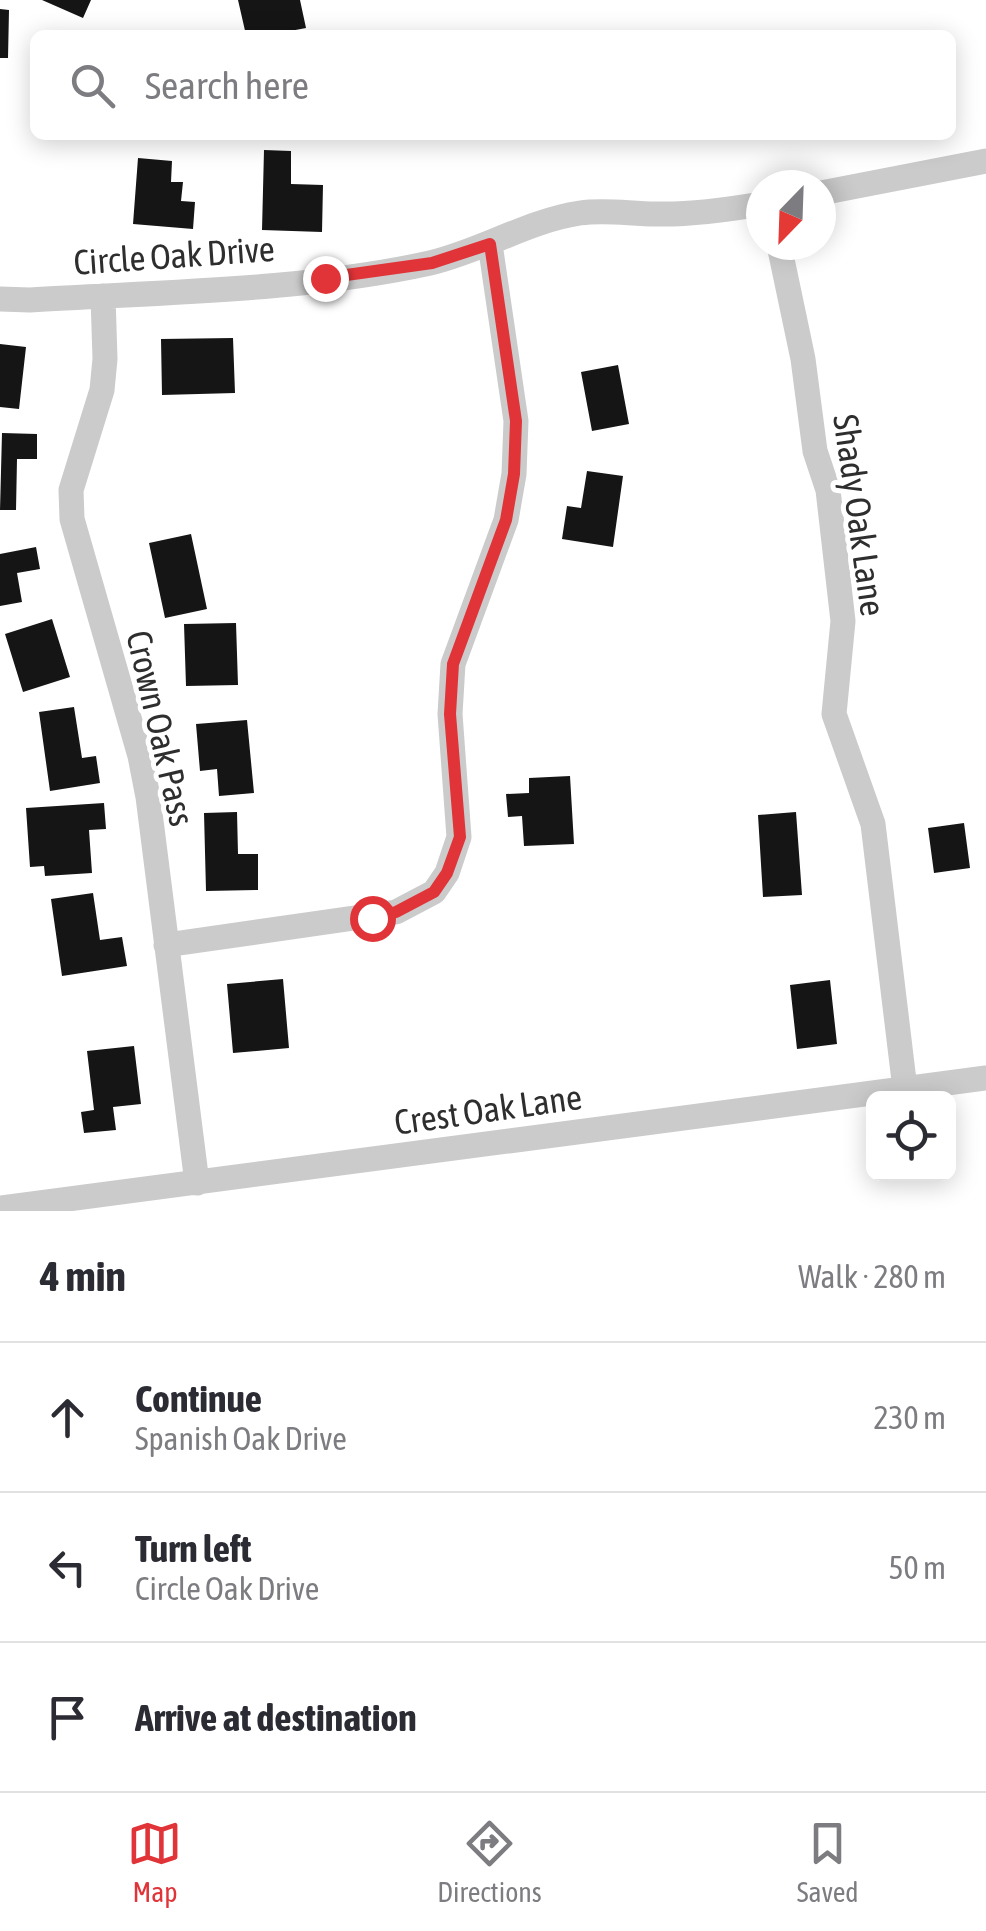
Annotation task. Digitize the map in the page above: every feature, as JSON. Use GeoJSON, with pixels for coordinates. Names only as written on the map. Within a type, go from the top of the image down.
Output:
{"type":"FeatureCollection","features":[{"type":"Feature","properties":{"kind":"street"},"geometry":{"type":"LineString","coordinates":[[836,190],[986,161]]}},
{"type":"Feature","properties":{"kind":"street","name":"Circle Oak Drive"},"geometry":{"type":"LineString","coordinates":[[0,299],[240,287],[394,269],[432,263],[490,244],[540,220],[583,212],[703,213],[746,206]]}},
{"type":"Feature","properties":{"kind":"street"},"geometry":{"type":"LineString","coordinates":[[166,945],[396,912],[434,892],[447,873],[460,837],[450,714],[453,664],[506,520],[514,474],[516,421],[490,244]]}},
{"type":"Feature","properties":{"kind":"street","name":"Shady Oak Lane"},"geometry":{"type":"LineString","coordinates":[[782,260],[804,359],[815,451],[828,490],[842,621],[834,714],[873,824],[906,1089]]}},
{"type":"Feature","properties":{"kind":"street","name":"Crown Oak Pass"},"geometry":{"type":"LineString","coordinates":[[103,296],[102,390],[71,490],[72,519],[140,756],[148,797],[197,1183]]}},
{"type":"Feature","properties":{"kind":"street","name":"Crest Oak Lane"},"geometry":{"type":"LineString","coordinates":[[0,1208],[986,1078]]}},
{"type":"Feature","properties":{"kind":"building"},"geometry":{"type":"Polygon","coordinates":[[[42,0],[91,0],[83,18],[42,0]]]}},
{"type":"Feature","properties":{"kind":"building"},"geometry":{"type":"Polygon","coordinates":[[[238,0],[300,0],[306,28],[245,30],[238,0]]]}},
{"type":"Feature","properties":{"kind":"building"},"geometry":{"type":"Polygon","coordinates":[[[0,9],[9,10],[8,58],[0,58],[0,9]]]}},
{"type":"Feature","properties":{"kind":"building"},"geometry":{"type":"Polygon","coordinates":[[[264,150],[291,151],[291,184],[323,185],[322,232],[262,230],[264,150]]]}},
{"type":"Feature","properties":{"kind":"building"},"geometry":{"type":"Polygon","coordinates":[[[138,158],[172,161],[171,182],[183,182],[181,201],[195,202],[193,229],[133,224],[138,158]]]}},
{"type":"Feature","properties":{"kind":"building"},"geometry":{"type":"Polygon","coordinates":[[[233,338],[235,393],[162,395],[161,339],[233,338]]]}},
{"type":"Feature","properties":{"kind":"building"},"geometry":{"type":"Polygon","coordinates":[[[0,344],[26,347],[19,409],[0,407],[0,344]]]}},
{"type":"Feature","properties":{"kind":"building"},"geometry":{"type":"Polygon","coordinates":[[[618,365],[629,424],[592,431],[581,372],[618,365]]]}},
{"type":"Feature","properties":{"kind":"building"},"geometry":{"type":"Polygon","coordinates":[[[2,433],[37,434],[37,459],[17,459],[16,510],[0,510],[2,433]]]}},
{"type":"Feature","properties":{"kind":"building"},"geometry":{"type":"Polygon","coordinates":[[[587,471],[623,476],[613,547],[562,539],[567,506],[581,508],[587,471]]]}},
{"type":"Feature","properties":{"kind":"building"},"geometry":{"type":"Polygon","coordinates":[[[191,534],[207,609],[165,618],[149,543],[191,534]]]}},
{"type":"Feature","properties":{"kind":"building"},"geometry":{"type":"Polygon","coordinates":[[[36,547],[40,569],[17,573],[22,602],[0,606],[0,554],[36,547]]]}},
{"type":"Feature","properties":{"kind":"building"},"geometry":{"type":"Polygon","coordinates":[[[52,619],[70,677],[23,692],[5,634],[52,619]]]}},
{"type":"Feature","properties":{"kind":"building"},"geometry":{"type":"Polygon","coordinates":[[[236,623],[238,685],[186,686],[184,624],[236,623]]]}},
{"type":"Feature","properties":{"kind":"building"},"geometry":{"type":"Polygon","coordinates":[[[74,707],[82,758],[96,756],[100,783],[50,791],[39,712],[74,707]]]}},
{"type":"Feature","properties":{"kind":"building"},"geometry":{"type":"Polygon","coordinates":[[[247,720],[254,793],[219,796],[217,769],[200,771],[196,724],[247,720]]]}},
{"type":"Feature","properties":{"kind":"building"},"geometry":{"type":"Polygon","coordinates":[[[570,776],[574,844],[524,846],[522,816],[508,817],[506,794],[529,793],[529,778],[570,776]]]}},
{"type":"Feature","properties":{"kind":"building"},"geometry":{"type":"Polygon","coordinates":[[[104,803],[106,829],[89,830],[92,873],[45,876],[44,866],[30,867],[26,808],[104,803]]]}},
{"type":"Feature","properties":{"kind":"building"},"geometry":{"type":"Polygon","coordinates":[[[237,812],[238,854],[258,854],[258,890],[206,891],[204,813],[237,812]]]}},
{"type":"Feature","properties":{"kind":"building"},"geometry":{"type":"Polygon","coordinates":[[[796,812],[802,895],[763,897],[758,815],[796,812]]]}},
{"type":"Feature","properties":{"kind":"building"},"geometry":{"type":"Polygon","coordinates":[[[964,823],[970,868],[934,873],[928,828],[964,823]]]}},
{"type":"Feature","properties":{"kind":"building"},"geometry":{"type":"Polygon","coordinates":[[[93,893],[100,940],[122,937],[127,966],[62,976],[51,899],[93,893]]]}},
{"type":"Feature","properties":{"kind":"building"},"geometry":{"type":"Polygon","coordinates":[[[283,979],[289,1048],[233,1053],[227,984],[283,979]]]}},
{"type":"Feature","properties":{"kind":"building"},"geometry":{"type":"Polygon","coordinates":[[[830,980],[837,1044],[797,1049],[790,985],[830,980]]]}},
{"type":"Feature","properties":{"kind":"building"},"geometry":{"type":"Polygon","coordinates":[[[134,1046],[141,1104],[113,1107],[116,1130],[84,1133],[81,1112],[94,1110],[87,1051],[134,1046]]]}},
{"type":"Feature","properties":{"kind":"route"},"geometry":{"type":"LineString","coordinates":[[325,278],[432,263],[490,244],[516,421],[514,474],[506,520],[453,664],[450,714],[460,837],[447,873],[434,892],[396,912],[372,918]]}}]}
